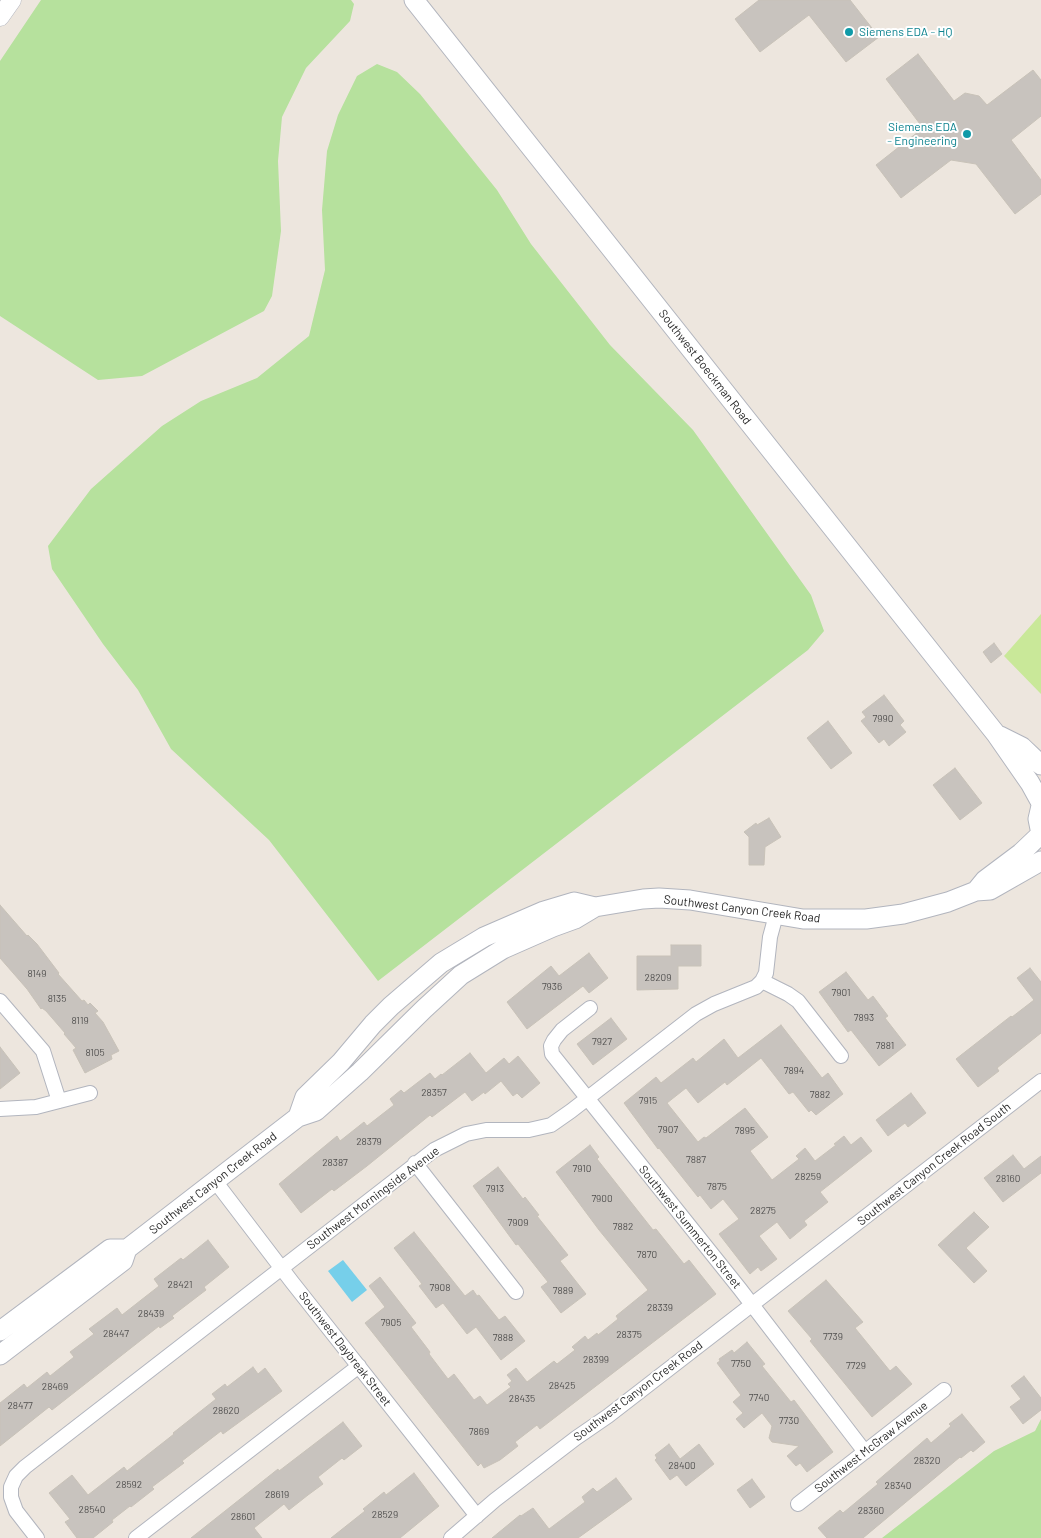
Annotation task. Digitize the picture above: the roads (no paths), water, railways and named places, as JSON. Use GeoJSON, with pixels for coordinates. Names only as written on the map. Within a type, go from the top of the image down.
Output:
{"type":"FeatureCollection","features":[{"type":"Feature","properties":{"kind":"main road","name":"Southwest Boeckman Road"},"geometry":{"type":"LineString","coordinates":[[414,0],[996,734],[1030,783],[1041,804]]}},
{"type":"Feature","properties":{"kind":"main road","name":"Southwest Boeckman Road"},"geometry":{"type":"LineString","coordinates":[[996,734],[1022,747],[1041,766]]}},
{"type":"Feature","properties":{"kind":"main road"},"geometry":{"type":"LineString","coordinates":[[1041,804],[1038,819],[1041,834]]}},
{"type":"Feature","properties":{"kind":"main road","name":"Southwest Canyon Creek Road"},"geometry":{"type":"LineString","coordinates":[[976,891],[985,880],[1021,853],[1041,834]]}},
{"type":"Feature","properties":{"kind":"main road","name":"Southwest Canyon Creek Road"},"geometry":{"type":"LineString","coordinates":[[0,1355],[123,1261],[127,1249],[215,1181],[298,1117],[316,1111],[360,1072],[461,975],[503,949],[553,927],[575,920],[595,907],[643,899],[660,898],[705,902],[803,919],[866,919],[912,912],[948,902],[976,891],[990,890],[1041,861]]}},
{"type":"Feature","properties":{"kind":"main road","name":"Southwest Canyon Creek Road"},"geometry":{"type":"LineString","coordinates":[[0,1331],[110,1249],[127,1249]]}},
{"type":"Feature","properties":{"kind":"street"},"geometry":{"type":"LineString","coordinates":[[0,17],[12,0]]}},
{"type":"Feature","properties":{"kind":"street"},"geometry":{"type":"LineString","coordinates":[[776,915],[770,937],[766,973],[762,981],[798,1001],[841,1056]]}},
{"type":"Feature","properties":{"kind":"street","name":"Southwest Morningside Avenue"},"geometry":{"type":"LineString","coordinates":[[37,1538],[16,1511],[11,1497],[11,1487],[16,1476],[25,1467],[415,1163],[434,1150],[466,1134],[486,1130],[530,1130],[551,1125],[696,1014],[714,1004],[756,987],[762,981]]}},
{"type":"Feature","properties":{"kind":"street"},"geometry":{"type":"LineString","coordinates":[[0,1001],[43,1051],[59,1101]]}},
{"type":"Feature","properties":{"kind":"street","name":"Southwest Summerton Street"},"geometry":{"type":"LineString","coordinates":[[590,1008],[562,1030],[551,1046],[552,1054],[865,1452]]}},
{"type":"Feature","properties":{"kind":"street","name":"Southwest Canyon Creek Road South"},"geometry":{"type":"LineString","coordinates":[[827,1246],[1041,1081]]}},
{"type":"Feature","properties":{"kind":"street"},"geometry":{"type":"LineString","coordinates":[[0,1109],[36,1107],[90,1093]]}},
{"type":"Feature","properties":{"kind":"street"},"geometry":{"type":"LineString","coordinates":[[415,1163],[516,1292]]}},
{"type":"Feature","properties":{"kind":"street","name":"Southwest Daybreak Street"},"geometry":{"type":"LineString","coordinates":[[215,1181],[477,1516]]}},
{"type":"Feature","properties":{"kind":"street","name":"Southwest Canyon Creek Road"},"geometry":{"type":"LineString","coordinates":[[451,1538],[501,1496],[576,1438],[608,1416],[827,1246]]}},
{"type":"Feature","properties":{"kind":"street"},"geometry":{"type":"LineString","coordinates":[[136,1538],[359,1366]]}},
{"type":"Feature","properties":{"kind":"street","name":"Southwest McGraw Avenue"},"geometry":{"type":"LineString","coordinates":[[798,1504],[944,1390]]}},
{"type":"Feature","properties":{"kind":"water"},"geometry":{"type":"Polygon","coordinates":[[[343,1260],[367,1290],[352,1302],[328,1271],[343,1260]]]}},
{"type":"Feature","properties":{"kind":"place","name":"Siemens EDA - HQ"},"geometry":{"type":"Point","coordinates":[849,32]}},
{"type":"Feature","properties":{"kind":"place","name":"Siemens EDA - Engineering"},"geometry":{"type":"Point","coordinates":[967,134]}}]}
